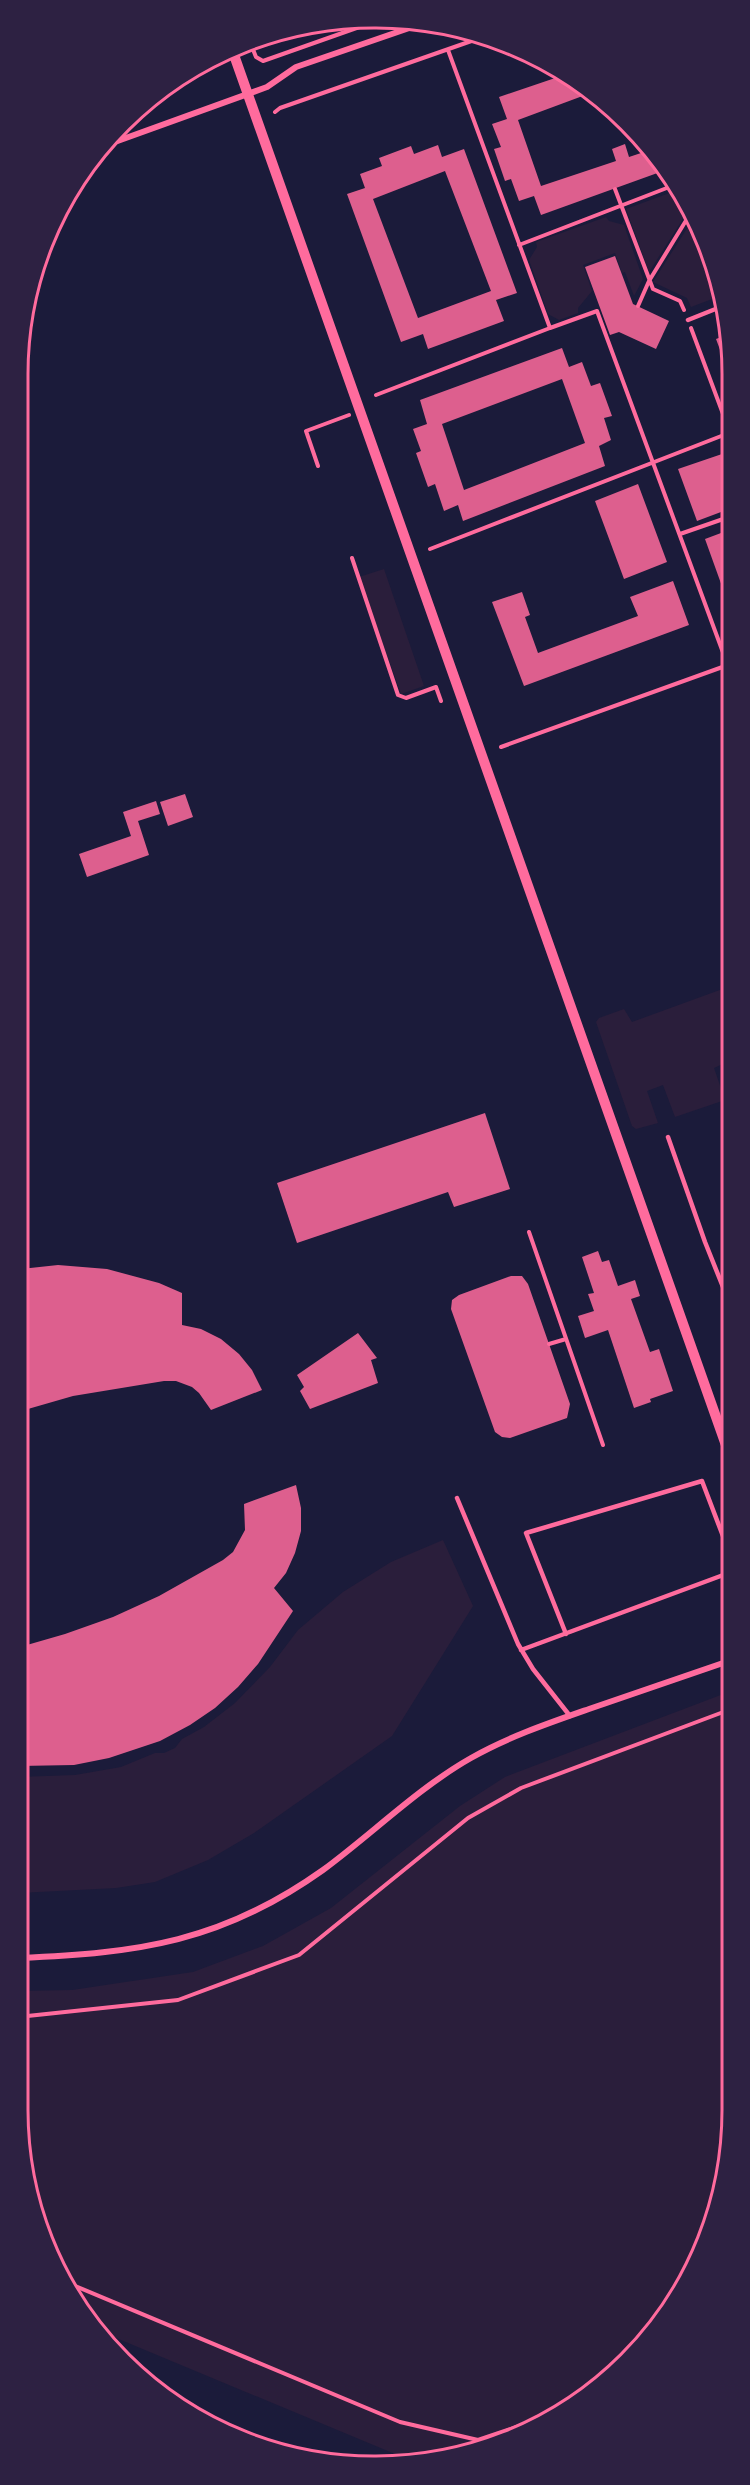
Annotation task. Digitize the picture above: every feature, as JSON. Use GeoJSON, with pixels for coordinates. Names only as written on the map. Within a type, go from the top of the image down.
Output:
{"type":"FeatureCollection","features":[{"type":"Feature","properties":{"kind":"street"},"geometry":{"type":"LineString","coordinates":[[121,140],[248,95],[267,87],[296,67],[405,30]]}},
{"type":"Feature","properties":{"kind":"street"},"geometry":{"type":"LineString","coordinates":[[235,58],[722,1434]]}},
{"type":"Feature","properties":{"kind":"street"},"geometry":{"type":"LineString","coordinates":[[29,1957],[134,1950],[191,1937],[252,1913],[323,1869],[470,1758],[525,1732],[722,1663]]}},
{"type":"Feature","properties":{"kind":"lane"},"geometry":{"type":"LineString","coordinates":[[688,320],[715,309]]}},
{"type":"Feature","properties":{"kind":"lane"},"geometry":{"type":"LineString","coordinates":[[668,1137],[722,1283]]}},
{"type":"Feature","properties":{"kind":"lane"},"geometry":{"type":"LineString","coordinates":[[566,1634],[526,1533],[702,1481],[722,1534]]}},
{"type":"Feature","properties":{"kind":"lane"},"geometry":{"type":"LineString","coordinates":[[457,1498],[521,1650],[570,1716]]}},
{"type":"Feature","properties":{"kind":"lane"},"geometry":{"type":"LineString","coordinates":[[521,1650],[722,1576]]}},
{"type":"Feature","properties":{"kind":"path"},"geometry":{"type":"LineString","coordinates":[[254,51],[256,57],[263,61],[354,29]]}},
{"type":"Feature","properties":{"kind":"path"},"geometry":{"type":"LineString","coordinates":[[275,112],[280,108],[470,42]]}},
{"type":"Feature","properties":{"kind":"path"},"geometry":{"type":"LineString","coordinates":[[448,50],[550,328]]}},
{"type":"Feature","properties":{"kind":"path"},"geometry":{"type":"LineString","coordinates":[[519,245],[667,188]]}},
{"type":"Feature","properties":{"kind":"path"},"geometry":{"type":"LineString","coordinates":[[615,189],[653,289],[680,301],[722,413]]}},
{"type":"Feature","properties":{"kind":"path"},"geometry":{"type":"LineString","coordinates":[[638,306],[649,281],[686,221]]}},
{"type":"Feature","properties":{"kind":"path"},"geometry":{"type":"LineString","coordinates":[[376,395],[597,311],[722,649]]}},
{"type":"Feature","properties":{"kind":"path"},"geometry":{"type":"LineString","coordinates":[[318,466],[306,431],[360,411]]}},
{"type":"Feature","properties":{"kind":"path"},"geometry":{"type":"LineString","coordinates":[[430,549],[722,435]]}},
{"type":"Feature","properties":{"kind":"path"},"geometry":{"type":"LineString","coordinates":[[680,534],[722,519]]}},
{"type":"Feature","properties":{"kind":"path"},"geometry":{"type":"LineString","coordinates":[[351,558],[398,695],[406,698],[436,687],[441,701]]}},
{"type":"Feature","properties":{"kind":"path"},"geometry":{"type":"LineString","coordinates":[[501,747],[722,667]]}},
{"type":"Feature","properties":{"kind":"path"},"geometry":{"type":"LineString","coordinates":[[529,1232],[603,1446]]}},
{"type":"Feature","properties":{"kind":"path"},"geometry":{"type":"LineString","coordinates":[[549,1344],[566,1339]]}},
{"type":"Feature","properties":{"kind":"path"},"geometry":{"type":"LineString","coordinates":[[29,2016],[178,2000],[300,1955],[468,1818],[521,1788],[722,1713]]}},
{"type":"Feature","properties":{"kind":"path"},"geometry":{"type":"LineString","coordinates":[[77,2287],[400,2422],[478,2440],[509,2429]]}},
{"type":"Feature","properties":{"kind":"shaded area"},"geometry":{"type":"Polygon","coordinates":[[[670,193],[684,218],[649,272],[626,209],[670,193]]]}},
{"type":"Feature","properties":{"kind":"shaded area"},"geometry":{"type":"Polygon","coordinates":[[[606,217],[609,221],[624,225],[643,279],[634,296],[615,253],[583,265],[592,291],[578,308],[578,313],[559,320],[548,314],[529,260],[537,247],[536,242],[606,217]]]}},
{"type":"Feature","properties":{"kind":"shaded area"},"geometry":{"type":"Polygon","coordinates":[[[688,227],[703,264],[713,299],[691,307],[687,298],[653,282],[688,227]]]}},
{"type":"Feature","properties":{"kind":"shaded area"},"geometry":{"type":"Polygon","coordinates":[[[384,569],[424,686],[401,694],[359,577],[384,569]]]}},
{"type":"Feature","properties":{"kind":"shaded area"},"geometry":{"type":"Polygon","coordinates":[[[722,989],[722,1064],[714,1068],[722,1091],[722,1101],[675,1117],[663,1085],[647,1091],[658,1123],[636,1129],[632,1126],[596,1022],[599,1018],[624,1009],[632,1022],[722,989]]]}},
{"type":"Feature","properties":{"kind":"shaded area"},"geometry":{"type":"Polygon","coordinates":[[[443,1540],[473,1606],[392,1736],[254,1833],[208,1860],[155,1882],[116,1888],[29,1892],[29,1777],[75,1775],[121,1767],[155,1753],[164,1753],[175,1748],[182,1739],[204,1727],[235,1703],[270,1667],[298,1630],[343,1592],[391,1562],[443,1540]]]}},
{"type":"Feature","properties":{"kind":"shaded area"},"geometry":{"type":"Polygon","coordinates":[[[722,1695],[722,2110],[719,2155],[710,2200],[686,2263],[663,2303],[620,2355],[568,2398],[528,2421],[465,2445],[399,2456],[113,2337],[100,2321],[64,2263],[47,2221],[35,2178],[29,2133],[29,1991],[72,1990],[193,1972],[263,1946],[331,1908],[460,1806],[505,1777],[722,1695]]]}},
{"type":"Feature","properties":{"kind":"building"},"geometry":{"type":"Polygon","coordinates":[[[554,78],[581,97],[518,120],[541,186],[616,161],[612,149],[625,144],[629,157],[641,153],[657,173],[541,215],[534,196],[519,201],[511,179],[505,181],[494,149],[501,147],[492,124],[507,119],[499,97],[554,78]]]}},
{"type":"Feature","properties":{"kind":"building"},"geometry":{"type":"Polygon","coordinates":[[[438,145],[442,157],[464,149],[517,293],[496,300],[504,321],[428,349],[423,334],[401,342],[347,194],[365,188],[360,174],[382,166],[379,158],[411,146],[414,154],[438,145]],[[445,171],[373,199],[418,318],[491,291],[445,171]]]}},
{"type":"Feature","properties":{"kind":"building"},"geometry":{"type":"Polygon","coordinates":[[[615,256],[633,304],[669,321],[656,349],[619,332],[610,335],[585,267],[615,256]]]}},
{"type":"Feature","properties":{"kind":"building"},"geometry":{"type":"Polygon","coordinates":[[[720,338],[721,353],[716,339],[720,338]]]}},
{"type":"Feature","properties":{"kind":"building"},"geometry":{"type":"Polygon","coordinates":[[[562,348],[569,367],[582,362],[591,386],[600,383],[612,416],[604,418],[611,440],[599,446],[605,466],[463,521],[458,505],[444,511],[435,484],[428,487],[416,453],[421,451],[413,429],[427,424],[420,400],[562,348]],[[562,379],[442,424],[464,490],[585,443],[562,379]]]}},
{"type":"Feature","properties":{"kind":"building"},"geometry":{"type":"Polygon","coordinates":[[[722,454],[722,512],[697,521],[678,469],[722,454]]]}},
{"type":"Feature","properties":{"kind":"building"},"geometry":{"type":"Polygon","coordinates":[[[638,484],[667,562],[624,579],[595,501],[638,484]]]}},
{"type":"Feature","properties":{"kind":"building"},"geometry":{"type":"Polygon","coordinates":[[[722,533],[722,586],[705,539],[722,533]]]}},
{"type":"Feature","properties":{"kind":"building"},"geometry":{"type":"Polygon","coordinates":[[[673,581],[689,625],[524,686],[492,602],[522,592],[530,615],[525,617],[538,653],[638,616],[630,597],[673,581]]]}},
{"type":"Feature","properties":{"kind":"building"},"geometry":{"type":"Polygon","coordinates":[[[185,794],[193,817],[168,826],[160,802],[185,794]]]}},
{"type":"Feature","properties":{"kind":"building"},"geometry":{"type":"Polygon","coordinates":[[[156,801],[160,814],[138,821],[149,855],[87,877],[79,854],[131,836],[123,812],[156,801]]]}},
{"type":"Feature","properties":{"kind":"building"},"geometry":{"type":"Polygon","coordinates":[[[485,1113],[510,1189],[454,1207],[448,1192],[297,1243],[277,1183],[485,1113]]]}},
{"type":"Feature","properties":{"kind":"building"},"geometry":{"type":"Polygon","coordinates":[[[598,1251],[602,1262],[609,1260],[618,1286],[635,1280],[640,1296],[631,1299],[650,1352],[659,1349],[673,1391],[650,1399],[651,1402],[634,1408],[608,1330],[585,1338],[578,1316],[594,1311],[588,1294],[594,1293],[582,1257],[598,1251]]]}},
{"type":"Feature","properties":{"kind":"building"},"geometry":{"type":"Polygon","coordinates":[[[58,1265],[107,1269],[159,1283],[182,1293],[182,1325],[201,1329],[221,1339],[239,1354],[252,1370],[262,1390],[211,1410],[192,1387],[176,1381],[164,1381],[73,1396],[29,1409],[29,1268],[58,1265]]]}},
{"type":"Feature","properties":{"kind":"building"},"geometry":{"type":"Polygon","coordinates":[[[511,1276],[522,1276],[528,1284],[570,1404],[567,1418],[510,1438],[502,1437],[495,1432],[451,1309],[452,1300],[459,1295],[511,1276]]]}},
{"type":"Feature","properties":{"kind":"building"},"geometry":{"type":"Polygon","coordinates":[[[358,1333],[377,1358],[371,1360],[378,1383],[310,1409],[300,1391],[304,1387],[297,1375],[358,1333]]]}},
{"type":"Feature","properties":{"kind":"building"},"geometry":{"type":"Polygon","coordinates":[[[296,1485],[301,1508],[301,1531],[295,1553],[286,1573],[274,1588],[293,1611],[258,1664],[215,1708],[160,1741],[109,1758],[74,1765],[29,1766],[29,1644],[113,1617],[159,1596],[223,1560],[233,1552],[245,1530],[244,1504],[296,1485]]]}}]}
